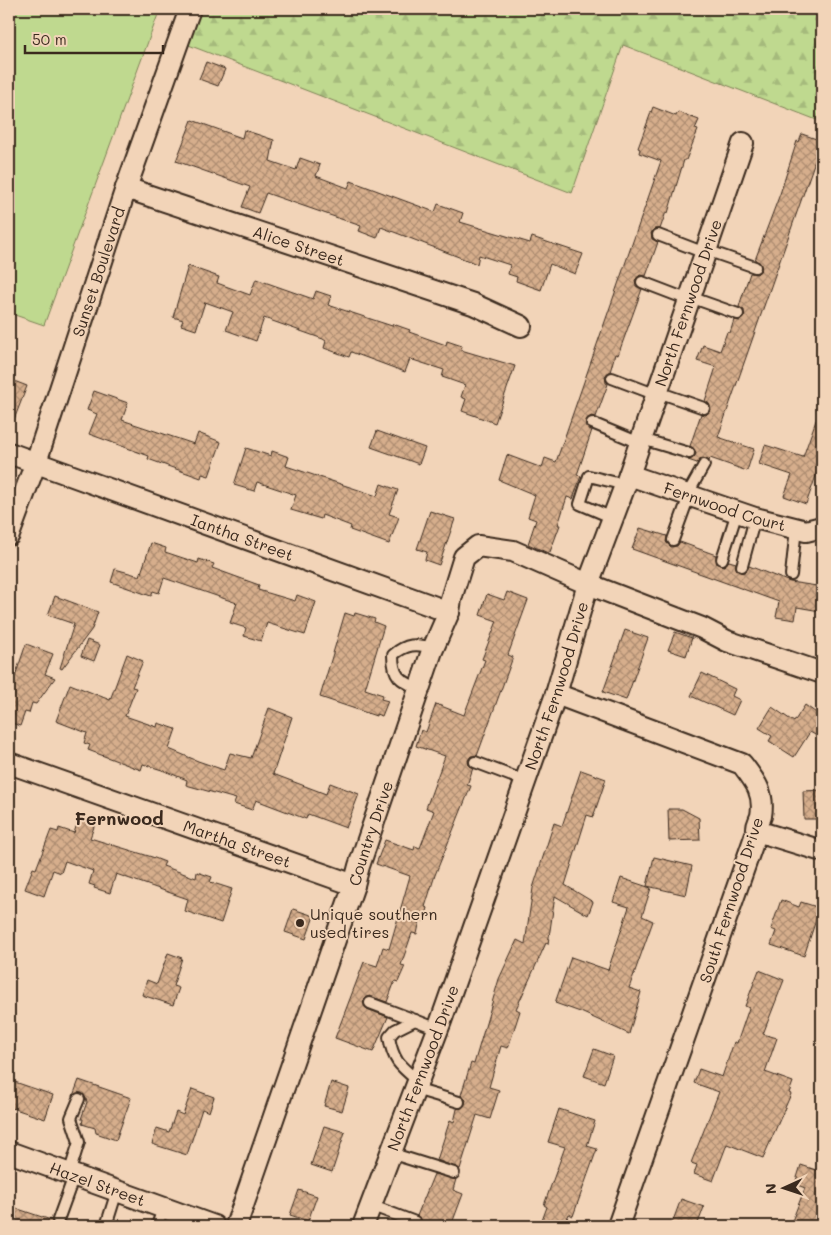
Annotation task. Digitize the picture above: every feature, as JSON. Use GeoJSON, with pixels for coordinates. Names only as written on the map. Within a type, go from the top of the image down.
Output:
{"type":"FeatureCollection","features":[{"type":"Feature","properties":{"kind":"street","name":"Sunset Boulevard"},"geometry":{"type":"LineString","coordinates":[[9,536],[36,462],[126,188],[190,9]]}},
{"type":"Feature","properties":{"kind":"street","name":"North Fernwood Drive"},"geometry":{"type":"LineString","coordinates":[[363,1226],[438,1029],[556,694],[588,584],[641,441],[743,143]]}},
{"type":"Feature","properties":{"kind":"street","name":"Alice Street"},"geometry":{"type":"LineString","coordinates":[[126,188],[473,304],[521,326]]}},
{"type":"Feature","properties":{"kind":"street"},"geometry":{"type":"LineString","coordinates":[[9,453],[36,462]]}},
{"type":"Feature","properties":{"kind":"street","name":"Iantha Street"},"geometry":{"type":"LineString","coordinates":[[36,462],[449,612]]}},
{"type":"Feature","properties":{"kind":"street","name":"Fernwood Court"},"geometry":{"type":"LineString","coordinates":[[627,480],[688,495],[746,515],[806,531],[822,526]]}},
{"type":"Feature","properties":{"kind":"street","name":"Country Drive"},"geometry":{"type":"LineString","coordinates":[[236,1226],[354,885],[433,648],[449,612],[450,599],[464,557],[478,546],[513,551],[588,584],[702,628],[727,641],[822,673]]}},
{"type":"Feature","properties":{"kind":"street","name":"South Fernwood Drive"},"geometry":{"type":"LineString","coordinates":[[556,694],[742,764],[760,787],[761,816],[756,825],[757,832],[618,1226]]}},
{"type":"Feature","properties":{"kind":"street","name":"Martha Street"},"geometry":{"type":"LineString","coordinates":[[9,763],[354,885]]}},
{"type":"Feature","properties":{"kind":"street"},"geometry":{"type":"LineString","coordinates":[[757,832],[822,851]]}},
{"type":"Feature","properties":{"kind":"street","name":"Hazel Street"},"geometry":{"type":"LineString","coordinates":[[9,1152],[117,1191],[160,1217],[214,1226]]}},
{"type":"Feature","properties":{"kind":"lane"},"geometry":{"type":"LineString","coordinates":[[658,235],[755,267]]}},
{"type":"Feature","properties":{"kind":"lane"},"geometry":{"type":"LineString","coordinates":[[642,282],[738,314]]}},
{"type":"Feature","properties":{"kind":"lane"},"geometry":{"type":"LineString","coordinates":[[612,378],[704,408]]}},
{"type":"Feature","properties":{"kind":"lane"},"geometry":{"type":"LineString","coordinates":[[592,423],[641,441],[689,453]]}},
{"type":"Feature","properties":{"kind":"lane"},"geometry":{"type":"LineString","coordinates":[[673,540],[688,495],[704,465]]}},
{"type":"Feature","properties":{"kind":"lane"},"geometry":{"type":"LineString","coordinates":[[613,518],[580,504],[589,476],[627,480]]}},
{"type":"Feature","properties":{"kind":"lane"},"geometry":{"type":"LineString","coordinates":[[722,558],[746,515]]}},
{"type":"Feature","properties":{"kind":"lane"},"geometry":{"type":"LineString","coordinates":[[742,566],[746,515]]}},
{"type":"Feature","properties":{"kind":"lane"},"geometry":{"type":"LineString","coordinates":[[791,575],[796,528]]}},
{"type":"Feature","properties":{"kind":"lane"},"geometry":{"type":"LineString","coordinates":[[419,689],[401,680],[393,669],[393,655],[403,646],[433,648]]}},
{"type":"Feature","properties":{"kind":"lane"},"geometry":{"type":"LineString","coordinates":[[475,762],[525,781]]}},
{"type":"Feature","properties":{"kind":"lane"},"geometry":{"type":"LineString","coordinates":[[370,1003],[438,1029]]}},
{"type":"Feature","properties":{"kind":"lane"},"geometry":{"type":"LineString","coordinates":[[415,1020],[394,1030],[388,1037],[391,1051],[398,1065],[416,1085],[459,1102]]}},
{"type":"Feature","properties":{"kind":"lane"},"geometry":{"type":"LineString","coordinates":[[58,1220],[79,1142],[71,1118],[79,1099]]}},
{"type":"Feature","properties":{"kind":"lane"},"geometry":{"type":"LineString","coordinates":[[390,1153],[454,1173]]}},
{"type":"Feature","properties":{"kind":"lane"},"geometry":{"type":"LineString","coordinates":[[106,1226],[117,1191]]}},
{"type":"Feature","properties":{"kind":"lane"},"geometry":{"type":"LineString","coordinates":[[370,1205],[415,1222]]}},
{"type":"Feature","properties":{"kind":"green space"},"geometry":{"type":"Polygon","coordinates":[[[9,9],[160,9],[44,325],[9,313],[9,9]]]}},
{"type":"Feature","properties":{"kind":"green space"},"geometry":{"type":"Polygon","coordinates":[[[199,9],[822,9],[822,122],[623,45],[572,193],[186,44],[199,9]]]}},
{"type":"Feature","properties":{"kind":"building"},"geometry":{"type":"Polygon","coordinates":[[[206,62],[225,69],[218,86],[199,79],[206,62]]]}},
{"type":"Feature","properties":{"kind":"building"},"geometry":{"type":"Polygon","coordinates":[[[653,107],[676,116],[678,112],[699,120],[695,129],[698,130],[686,160],[684,160],[668,213],[666,212],[660,229],[654,229],[651,233],[652,239],[658,242],[646,276],[640,275],[635,280],[636,286],[642,289],[618,355],[615,354],[610,372],[605,376],[606,383],[608,384],[596,417],[591,416],[586,421],[586,427],[592,430],[577,475],[581,476],[573,499],[567,497],[558,525],[560,525],[548,553],[528,544],[536,520],[528,517],[535,495],[499,480],[507,455],[542,468],[545,458],[556,462],[661,161],[639,153],[640,149],[638,148],[653,107]]]}},
{"type":"Feature","properties":{"kind":"building"},"geometry":{"type":"Polygon","coordinates":[[[192,120],[242,138],[244,130],[274,140],[270,161],[296,170],[300,158],[320,165],[316,176],[348,188],[351,181],[435,212],[438,204],[463,213],[460,222],[530,243],[532,237],[583,254],[575,274],[550,264],[541,290],[516,281],[517,277],[508,274],[510,265],[479,255],[477,264],[381,227],[377,238],[359,231],[361,226],[266,193],[258,213],[242,207],[250,187],[176,161],[192,120]]]}},
{"type":"Feature","properties":{"kind":"building"},"geometry":{"type":"Polygon","coordinates":[[[802,134],[822,141],[718,437],[754,449],[747,471],[710,458],[709,461],[703,458],[697,463],[688,460],[696,454],[690,446],[701,414],[706,415],[711,410],[709,404],[705,401],[716,367],[697,361],[703,345],[720,351],[727,332],[730,333],[734,320],[740,321],[744,317],[744,310],[739,307],[741,300],[750,273],[757,274],[761,270],[760,263],[755,260],[780,194],[797,141],[799,142],[802,134]]]}},
{"type":"Feature","properties":{"kind":"building"},"geometry":{"type":"Polygon","coordinates":[[[188,266],[219,277],[217,283],[250,295],[256,279],[313,299],[316,291],[331,296],[328,305],[392,326],[393,324],[410,330],[409,332],[446,345],[447,341],[462,346],[461,350],[515,366],[495,423],[462,411],[466,399],[461,397],[465,385],[442,377],[444,370],[410,359],[405,372],[351,352],[349,357],[324,348],[326,341],[323,339],[264,318],[256,341],[226,330],[233,312],[205,302],[196,330],[181,325],[183,320],[173,317],[188,266]]]}},
{"type":"Feature","properties":{"kind":"building"},"geometry":{"type":"Polygon","coordinates":[[[9,379],[27,386],[10,430],[9,429],[9,379]]]}},
{"type":"Feature","properties":{"kind":"building"},"geometry":{"type":"Polygon","coordinates":[[[94,391],[128,403],[122,420],[194,444],[198,433],[221,442],[209,476],[202,474],[201,478],[148,459],[149,456],[89,434],[97,414],[87,410],[94,391]]]}},
{"type":"Feature","properties":{"kind":"building"},"geometry":{"type":"Polygon","coordinates":[[[820,409],[822,410],[822,459],[806,504],[784,496],[792,475],[759,464],[765,445],[803,457],[820,409]]]}},
{"type":"Feature","properties":{"kind":"building"},"geometry":{"type":"Polygon","coordinates":[[[377,431],[425,448],[419,464],[371,447],[377,431]]]}},
{"type":"Feature","properties":{"kind":"building"},"geometry":{"type":"Polygon","coordinates":[[[246,448],[271,456],[272,451],[289,457],[286,466],[377,496],[381,484],[398,490],[389,514],[399,517],[389,544],[350,530],[351,526],[322,515],[321,519],[291,510],[296,495],[257,482],[254,491],[234,485],[246,448]]]}},
{"type":"Feature","properties":{"kind":"building"},"geometry":{"type":"Polygon","coordinates":[[[430,511],[455,519],[439,565],[425,560],[427,552],[417,549],[430,511]]]}},
{"type":"Feature","properties":{"kind":"building"},"geometry":{"type":"Polygon","coordinates":[[[640,528],[667,536],[666,542],[671,547],[677,546],[680,542],[716,555],[717,564],[724,566],[729,561],[736,563],[736,568],[740,572],[746,571],[749,566],[790,582],[817,586],[816,588],[822,589],[820,611],[797,607],[795,620],[776,617],[779,602],[632,549],[640,528]]]}},
{"type":"Feature","properties":{"kind":"building"},"geometry":{"type":"Polygon","coordinates":[[[151,543],[166,548],[165,552],[198,563],[199,559],[214,564],[212,568],[259,585],[258,590],[295,601],[297,595],[316,602],[305,635],[267,623],[261,641],[244,636],[246,628],[230,623],[237,603],[164,578],[159,593],[153,591],[151,596],[111,582],[115,569],[140,576],[151,543]]]}},
{"type":"Feature","properties":{"kind":"building"},"geometry":{"type":"Polygon","coordinates":[[[507,592],[528,600],[508,655],[513,657],[477,756],[471,756],[468,760],[469,766],[473,768],[467,785],[471,786],[435,875],[425,907],[428,908],[424,921],[420,920],[417,934],[412,933],[401,965],[405,966],[398,982],[395,981],[387,1002],[369,996],[363,1001],[367,1009],[388,1017],[373,1052],[335,1038],[364,962],[377,966],[383,947],[389,949],[410,876],[376,864],[385,840],[414,850],[415,846],[420,848],[434,811],[426,808],[445,756],[416,746],[421,730],[426,732],[436,704],[464,715],[485,660],[482,659],[497,621],[480,615],[487,594],[504,600],[507,592]]]}},
{"type":"Feature","properties":{"kind":"building"},"geometry":{"type":"Polygon","coordinates":[[[55,596],[98,612],[92,629],[62,669],[60,668],[74,624],[48,615],[55,596]]]}},
{"type":"Feature","properties":{"kind":"building"},"geometry":{"type":"Polygon","coordinates":[[[345,613],[354,616],[355,613],[375,619],[374,622],[384,626],[365,689],[383,695],[381,699],[388,701],[382,716],[376,714],[376,716],[320,697],[345,613]]]}},
{"type":"Feature","properties":{"kind":"building"},"geometry":{"type":"Polygon","coordinates":[[[625,630],[648,638],[626,700],[603,692],[625,630]]]}},
{"type":"Feature","properties":{"kind":"building"},"geometry":{"type":"Polygon","coordinates":[[[675,632],[692,638],[686,656],[668,650],[675,632]]]}},
{"type":"Feature","properties":{"kind":"building"},"geometry":{"type":"Polygon","coordinates":[[[87,640],[100,645],[94,661],[81,656],[87,640]]]}},
{"type":"Feature","properties":{"kind":"building"},"geometry":{"type":"Polygon","coordinates":[[[26,644],[53,654],[45,674],[55,678],[36,704],[32,703],[29,713],[25,712],[20,726],[9,722],[9,694],[26,644]]]}},
{"type":"Feature","properties":{"kind":"building"},"geometry":{"type":"Polygon","coordinates":[[[127,654],[143,661],[132,687],[136,688],[125,716],[157,727],[158,723],[176,729],[169,749],[198,761],[224,770],[230,753],[251,758],[269,708],[292,717],[273,774],[326,794],[330,783],[359,794],[346,828],[308,814],[306,819],[256,800],[252,810],[234,804],[236,799],[186,785],[187,780],[162,770],[143,764],[141,770],[88,750],[90,745],[84,743],[87,733],[56,721],[70,684],[110,700],[127,654]]]}},
{"type":"Feature","properties":{"kind":"building"},"geometry":{"type":"Polygon","coordinates":[[[702,673],[735,689],[732,696],[740,700],[733,715],[691,696],[702,673]]]}},
{"type":"Feature","properties":{"kind":"building"},"geometry":{"type":"Polygon","coordinates":[[[805,705],[822,717],[822,739],[810,732],[794,757],[769,741],[772,736],[759,728],[772,707],[794,722],[805,705]]]}},
{"type":"Feature","properties":{"kind":"building"},"geometry":{"type":"Polygon","coordinates":[[[581,770],[606,779],[593,817],[587,815],[565,885],[593,902],[588,915],[555,896],[548,944],[546,943],[516,1009],[520,1011],[508,1048],[501,1046],[489,1087],[499,1090],[490,1119],[477,1115],[460,1169],[437,1160],[450,1120],[454,1122],[457,1109],[465,1104],[466,1100],[461,1095],[471,1063],[474,1064],[499,979],[517,940],[525,944],[533,888],[554,823],[562,826],[581,770]]]}},
{"type":"Feature","properties":{"kind":"building"},"geometry":{"type":"Polygon","coordinates":[[[822,790],[822,819],[804,819],[803,791],[822,790]]]}},
{"type":"Feature","properties":{"kind":"building"},"geometry":{"type":"Polygon","coordinates":[[[668,809],[682,809],[699,818],[700,840],[669,841],[668,809]]]}},
{"type":"Feature","properties":{"kind":"building"},"geometry":{"type":"Polygon","coordinates":[[[79,818],[95,824],[90,838],[152,857],[165,862],[163,866],[196,878],[197,872],[212,877],[210,882],[232,889],[221,923],[185,911],[188,899],[116,874],[110,893],[94,888],[95,886],[89,884],[93,871],[65,861],[61,873],[53,870],[44,896],[25,889],[33,868],[36,869],[51,830],[58,832],[59,828],[74,833],[79,818]]]}},
{"type":"Feature","properties":{"kind":"building"},"geometry":{"type":"Polygon","coordinates":[[[654,857],[692,866],[686,895],[647,886],[654,857]]]}},
{"type":"Feature","properties":{"kind":"building"},"geometry":{"type":"Polygon","coordinates":[[[621,878],[651,888],[642,916],[653,921],[629,988],[641,992],[629,1034],[583,1013],[555,1003],[571,957],[608,970],[629,907],[613,902],[621,878]]]}},
{"type":"Feature","properties":{"kind":"building"},"geometry":{"type":"Polygon","coordinates":[[[781,900],[799,907],[801,902],[820,908],[804,956],[771,945],[776,931],[771,929],[781,900]]]}},
{"type":"Feature","properties":{"kind":"building"},"geometry":{"type":"Polygon","coordinates":[[[293,909],[314,916],[306,939],[285,932],[293,909]]]}},
{"type":"Feature","properties":{"kind":"building"},"geometry":{"type":"Polygon","coordinates":[[[168,953],[182,958],[173,986],[179,988],[173,1005],[142,995],[147,980],[157,984],[168,953]]]}},
{"type":"Feature","properties":{"kind":"building"},"geometry":{"type":"Polygon","coordinates":[[[759,970],[784,980],[763,1034],[777,1038],[765,1072],[793,1082],[789,1093],[791,1094],[763,1158],[727,1144],[713,1181],[694,1174],[697,1165],[691,1163],[719,1092],[694,1083],[699,1069],[722,1077],[734,1042],[737,1043],[749,1008],[745,1006],[759,970]]]}},
{"type":"Feature","properties":{"kind":"building"},"geometry":{"type":"Polygon","coordinates":[[[594,1049],[613,1056],[604,1083],[584,1076],[594,1049]]]}},
{"type":"Feature","properties":{"kind":"building"},"geometry":{"type":"Polygon","coordinates":[[[9,1080],[53,1095],[45,1119],[9,1107],[9,1080]]]}},
{"type":"Feature","properties":{"kind":"building"},"geometry":{"type":"Polygon","coordinates":[[[79,1080],[131,1098],[116,1140],[96,1133],[95,1128],[82,1124],[83,1119],[81,1119],[87,1102],[86,1098],[81,1093],[73,1096],[79,1080]]]}},
{"type":"Feature","properties":{"kind":"building"},"geometry":{"type":"Polygon","coordinates":[[[331,1082],[349,1088],[342,1111],[324,1106],[331,1082]]]}},
{"type":"Feature","properties":{"kind":"building"},"geometry":{"type":"Polygon","coordinates":[[[192,1089],[214,1097],[209,1112],[202,1109],[187,1155],[152,1144],[157,1128],[169,1132],[176,1112],[183,1115],[192,1089]]]}},
{"type":"Feature","properties":{"kind":"building"},"geometry":{"type":"Polygon","coordinates":[[[559,1109],[595,1121],[587,1146],[597,1149],[573,1216],[569,1214],[564,1226],[540,1226],[547,1207],[544,1205],[565,1147],[548,1142],[559,1109]]]}},
{"type":"Feature","properties":{"kind":"building"},"geometry":{"type":"Polygon","coordinates":[[[324,1126],[345,1132],[332,1172],[311,1165],[324,1126]]]}},
{"type":"Feature","properties":{"kind":"building"},"geometry":{"type":"Polygon","coordinates":[[[801,1165],[822,1172],[822,1211],[817,1226],[790,1226],[805,1188],[795,1184],[801,1165]]]}},
{"type":"Feature","properties":{"kind":"building"},"geometry":{"type":"Polygon","coordinates":[[[434,1174],[456,1179],[453,1190],[463,1194],[451,1226],[420,1226],[422,1220],[417,1216],[434,1174]]]}},
{"type":"Feature","properties":{"kind":"building"},"geometry":{"type":"Polygon","coordinates":[[[299,1190],[317,1196],[308,1221],[290,1215],[299,1190]]]}},
{"type":"Feature","properties":{"kind":"building"},"geometry":{"type":"Polygon","coordinates":[[[681,1199],[704,1207],[697,1226],[671,1226],[681,1199]]]}},
{"type":"Feature","properties":{"kind":"building"},"geometry":{"type":"Polygon","coordinates":[[[9,1206],[51,1220],[55,1226],[9,1226],[9,1206]]]}},
{"type":"Feature","properties":{"kind":"place","name":"Unique southern used tires"},"geometry":{"type":"Point","coordinates":[300,923]}},
{"type":"Feature","properties":{"kind":"district","name":"Fernwood"},"geometry":{"type":"Point","coordinates":[119,819]}}]}
